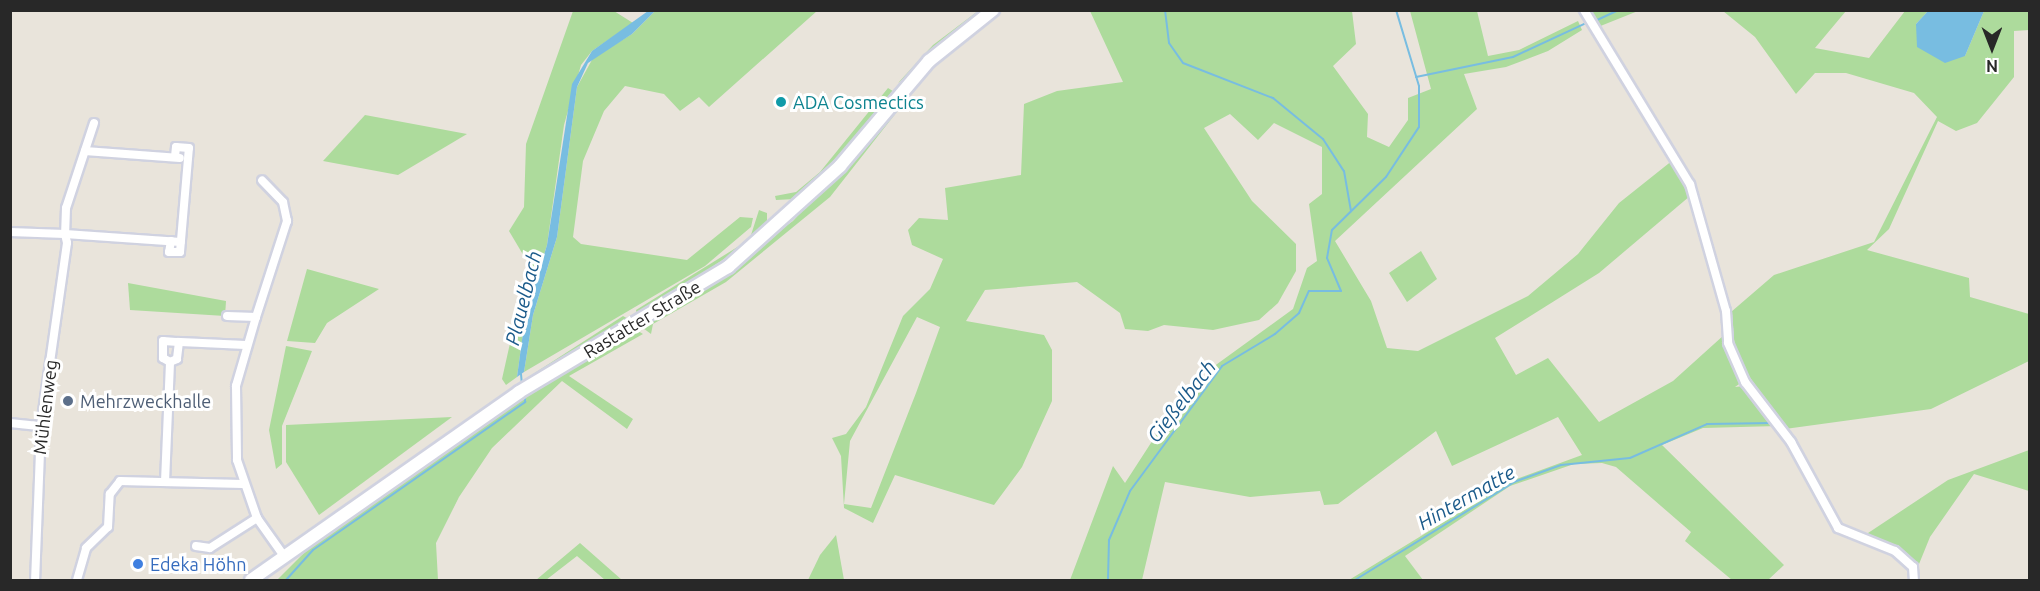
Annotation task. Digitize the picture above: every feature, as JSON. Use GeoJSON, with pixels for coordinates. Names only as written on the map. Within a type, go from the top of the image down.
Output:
{"type":"FeatureCollection","features":[{"type":"Feature","properties":{"kind":"main road","name":"Rastatter Straße"},"geometry":{"type":"LineString","coordinates":[[251,580],[523,390],[686,294],[761,241],[840,166],[929,62],[993,10]]}},
{"type":"Feature","properties":{"kind":"street"},"geometry":{"type":"LineString","coordinates":[[1584,10],[1690,184],[1726,311],[1728,343],[1745,382],[1791,442],[1838,528],[1908,560],[1914,580]]}},
{"type":"Feature","properties":{"kind":"street","name":"Mühlenweg"},"geometry":{"type":"LineString","coordinates":[[35,580],[41,426],[65,234],[66,208],[94,123]]}},
{"type":"Feature","properties":{"kind":"street"},"geometry":{"type":"LineString","coordinates":[[10,232],[181,242],[188,159],[85,151]]}},
{"type":"Feature","properties":{"kind":"street"},"geometry":{"type":"LineString","coordinates":[[262,180],[283,202],[287,221],[247,345],[234,422],[243,484],[256,518],[284,556]]}},
{"type":"Feature","properties":{"kind":"street"},"geometry":{"type":"LineString","coordinates":[[227,316],[256,317]]}},
{"type":"Feature","properties":{"kind":"street"},"geometry":{"type":"LineString","coordinates":[[170,362],[163,358],[164,341],[247,345]]}},
{"type":"Feature","properties":{"kind":"street"},"geometry":{"type":"LineString","coordinates":[[170,362],[177,359],[179,342]]}},
{"type":"Feature","properties":{"kind":"street"},"geometry":{"type":"LineString","coordinates":[[165,483],[170,362]]}},
{"type":"Feature","properties":{"kind":"street"},"geometry":{"type":"LineString","coordinates":[[10,423],[41,426]]}},
{"type":"Feature","properties":{"kind":"street"},"geometry":{"type":"LineString","coordinates":[[77,580],[86,548],[108,527],[113,486],[165,483],[243,484]]}},
{"type":"Feature","properties":{"kind":"street"},"geometry":{"type":"LineString","coordinates":[[196,546],[210,548],[256,518]]}},
{"type":"Feature","properties":{"kind":"green space"},"geometry":{"type":"Polygon","coordinates":[[[573,11],[614,11],[633,23],[592,51],[581,65],[564,125],[547,245],[525,318],[517,377],[506,385],[502,379],[528,263],[509,231],[524,207],[526,144],[573,11]]]}},
{"type":"Feature","properties":{"kind":"green space"},"geometry":{"type":"Polygon","coordinates":[[[655,11],[817,11],[709,107],[699,97],[680,111],[664,94],[625,86],[604,111],[583,161],[573,237],[581,244],[687,260],[740,217],[753,218],[751,227],[705,266],[524,372],[533,315],[557,237],[577,87],[593,58],[632,34],[655,11]]]}},
{"type":"Feature","properties":{"kind":"green space"},"geometry":{"type":"Polygon","coordinates":[[[978,11],[987,11],[898,83],[933,45],[978,11]]]}},
{"type":"Feature","properties":{"kind":"green space"},"geometry":{"type":"Polygon","coordinates":[[[1090,11],[1352,11],[1356,44],[1333,66],[1368,114],[1367,137],[1389,147],[1408,120],[1408,98],[1431,89],[1410,11],[1477,11],[1488,56],[1519,50],[1578,21],[1582,30],[1548,51],[1506,67],[1464,74],[1477,109],[1335,241],[1371,301],[1387,348],[1418,351],[1528,296],[1578,254],[1619,203],[1673,160],[1690,196],[1599,273],[1495,338],[1516,375],[1548,358],[1599,422],[1673,381],[1724,335],[1742,382],[1735,387],[1744,386],[1778,426],[1703,428],[1662,445],[1784,565],[1768,580],[1732,580],[1685,541],[1691,532],[1616,467],[1602,463],[1574,464],[1510,486],[1405,556],[1423,580],[1349,580],[1511,481],[1582,455],[1558,417],[1452,466],[1436,431],[1338,504],[1324,505],[1320,491],[1250,497],[1165,482],[1142,580],[1070,580],[1113,466],[1125,483],[1171,412],[1213,367],[1293,309],[1307,268],[1317,261],[1309,204],[1322,194],[1322,147],[1274,123],[1258,140],[1230,114],[1204,128],[1252,201],[1296,244],[1296,271],[1278,303],[1259,320],[1213,330],[1164,325],[1148,331],[1125,329],[1120,313],[1077,282],[985,290],[966,321],[1044,335],[1052,350],[1052,401],[1022,467],[994,505],[895,475],[873,523],[844,508],[841,456],[832,438],[846,434],[866,407],[903,316],[930,289],[943,259],[912,245],[908,230],[919,218],[948,220],[945,188],[1021,175],[1024,104],[1057,91],[1123,82],[1090,11]],[[917,317],[850,441],[844,504],[871,508],[940,327],[917,317]]]}},
{"type":"Feature","properties":{"kind":"green space"},"geometry":{"type":"Polygon","coordinates":[[[1587,11],[1638,11],[1598,27],[1587,11]]]}},
{"type":"Feature","properties":{"kind":"green space"},"geometry":{"type":"Polygon","coordinates":[[[1723,11],[1846,11],[1815,48],[1869,58],[1905,11],[1928,11],[1916,24],[1965,56],[1984,11],[2029,11],[2029,30],[2014,31],[2014,77],[1977,123],[1956,131],[1938,121],[1889,229],[1867,250],[1969,278],[1970,297],[2029,314],[2029,361],[1931,409],[1785,429],[1736,357],[1731,312],[1774,275],[1874,242],[1937,117],[1914,93],[1846,73],[1815,73],[1796,94],[1755,37],[1723,11]]]}},
{"type":"Feature","properties":{"kind":"green space"},"geometry":{"type":"Polygon","coordinates":[[[888,88],[896,93],[847,152],[795,199],[776,200],[775,196],[796,192],[820,172],[888,88]]]}},
{"type":"Feature","properties":{"kind":"green space"},"geometry":{"type":"Polygon","coordinates":[[[903,96],[907,99],[830,197],[726,282],[653,324],[651,334],[643,328],[793,221],[903,96]]]}},
{"type":"Feature","properties":{"kind":"green space"},"geometry":{"type":"Polygon","coordinates":[[[365,115],[467,134],[398,175],[323,161],[365,115]]]}},
{"type":"Feature","properties":{"kind":"green space"},"geometry":{"type":"Polygon","coordinates":[[[759,210],[767,213],[767,225],[741,248],[637,316],[636,310],[739,246],[751,235],[759,210]]]}},
{"type":"Feature","properties":{"kind":"green space"},"geometry":{"type":"Polygon","coordinates":[[[1421,251],[1437,279],[1407,302],[1389,273],[1421,251]]]}},
{"type":"Feature","properties":{"kind":"green space"},"geometry":{"type":"Polygon","coordinates":[[[307,269],[379,289],[327,323],[315,343],[287,341],[307,269]]]}},
{"type":"Feature","properties":{"kind":"green space"},"geometry":{"type":"Polygon","coordinates":[[[128,283],[226,301],[225,316],[130,310],[128,283]]]}},
{"type":"Feature","properties":{"kind":"green space"},"geometry":{"type":"Polygon","coordinates":[[[623,316],[630,320],[527,383],[527,378],[623,316]]]}},
{"type":"Feature","properties":{"kind":"green space"},"geometry":{"type":"Polygon","coordinates":[[[635,329],[643,334],[569,376],[633,419],[627,429],[562,381],[492,448],[459,497],[436,543],[438,580],[277,580],[315,542],[514,401],[635,329]]]}},
{"type":"Feature","properties":{"kind":"green space"},"geometry":{"type":"Polygon","coordinates":[[[286,346],[312,351],[282,426],[282,464],[276,469],[269,430],[286,346]]]}},
{"type":"Feature","properties":{"kind":"green space"},"geometry":{"type":"Polygon","coordinates":[[[452,417],[319,515],[286,462],[286,425],[452,417]]]}},
{"type":"Feature","properties":{"kind":"green space"},"geometry":{"type":"Polygon","coordinates":[[[2029,450],[2029,491],[1974,474],[1930,537],[1917,569],[1899,551],[1859,539],[1948,480],[2029,450]]]}},
{"type":"Feature","properties":{"kind":"green space"},"geometry":{"type":"Polygon","coordinates":[[[836,535],[844,580],[808,580],[820,555],[836,535]]]}},
{"type":"Feature","properties":{"kind":"green space"},"geometry":{"type":"Polygon","coordinates":[[[580,543],[622,580],[605,580],[577,556],[546,580],[536,580],[580,543]]]}},
{"type":"Feature","properties":{"kind":"water"},"geometry":{"type":"Polygon","coordinates":[[[648,11],[655,11],[632,34],[588,63],[577,87],[557,237],[533,315],[524,372],[517,377],[525,318],[547,245],[572,84],[592,51],[648,11]]]}},
{"type":"Feature","properties":{"kind":"water"},"geometry":{"type":"Polygon","coordinates":[[[1928,11],[1984,11],[1965,56],[1945,63],[1917,47],[1916,24],[1928,11]]]}},
{"type":"Feature","properties":{"kind":"waterway"},"geometry":{"type":"LineString","coordinates":[[1165,10],[1169,43],[1183,63],[1273,98],[1323,139],[1344,171],[1351,211]]}},
{"type":"Feature","properties":{"kind":"waterway","name":"Gießelbach"},"geometry":{"type":"LineString","coordinates":[[1108,580],[1109,540],[1130,491],[1222,366],[1275,334],[1299,313],[1309,291],[1341,291],[1327,258],[1332,230],[1386,177],[1419,127],[1419,86],[1396,10]]}},
{"type":"Feature","properties":{"kind":"waterway"},"geometry":{"type":"LineString","coordinates":[[1595,21],[1619,10]]}},
{"type":"Feature","properties":{"kind":"waterway"},"geometry":{"type":"LineString","coordinates":[[1416,77],[1513,57],[1584,24]]}},
{"type":"Feature","properties":{"kind":"waterway","name":"Plauelbach"},"geometry":{"type":"LineString","coordinates":[[521,374],[522,386]]}},
{"type":"Feature","properties":{"kind":"waterway","name":"Plauelbach"},"geometry":{"type":"LineString","coordinates":[[286,580],[313,550],[525,402],[525,394]]}},
{"type":"Feature","properties":{"kind":"waterway","name":"Hintermatte"},"geometry":{"type":"LineString","coordinates":[[1355,580],[1514,482],[1561,465],[1630,458],[1707,424],[1772,423]]}},
{"type":"Feature","properties":{"kind":"place","name":"ADA Cosmectics"},"geometry":{"type":"Point","coordinates":[781,102]}},
{"type":"Feature","properties":{"kind":"place","name":"Mehrzweckhalle"},"geometry":{"type":"Point","coordinates":[68,401]}},
{"type":"Feature","properties":{"kind":"place","name":"Edeka Höhn"},"geometry":{"type":"Point","coordinates":[138,564]}}]}
